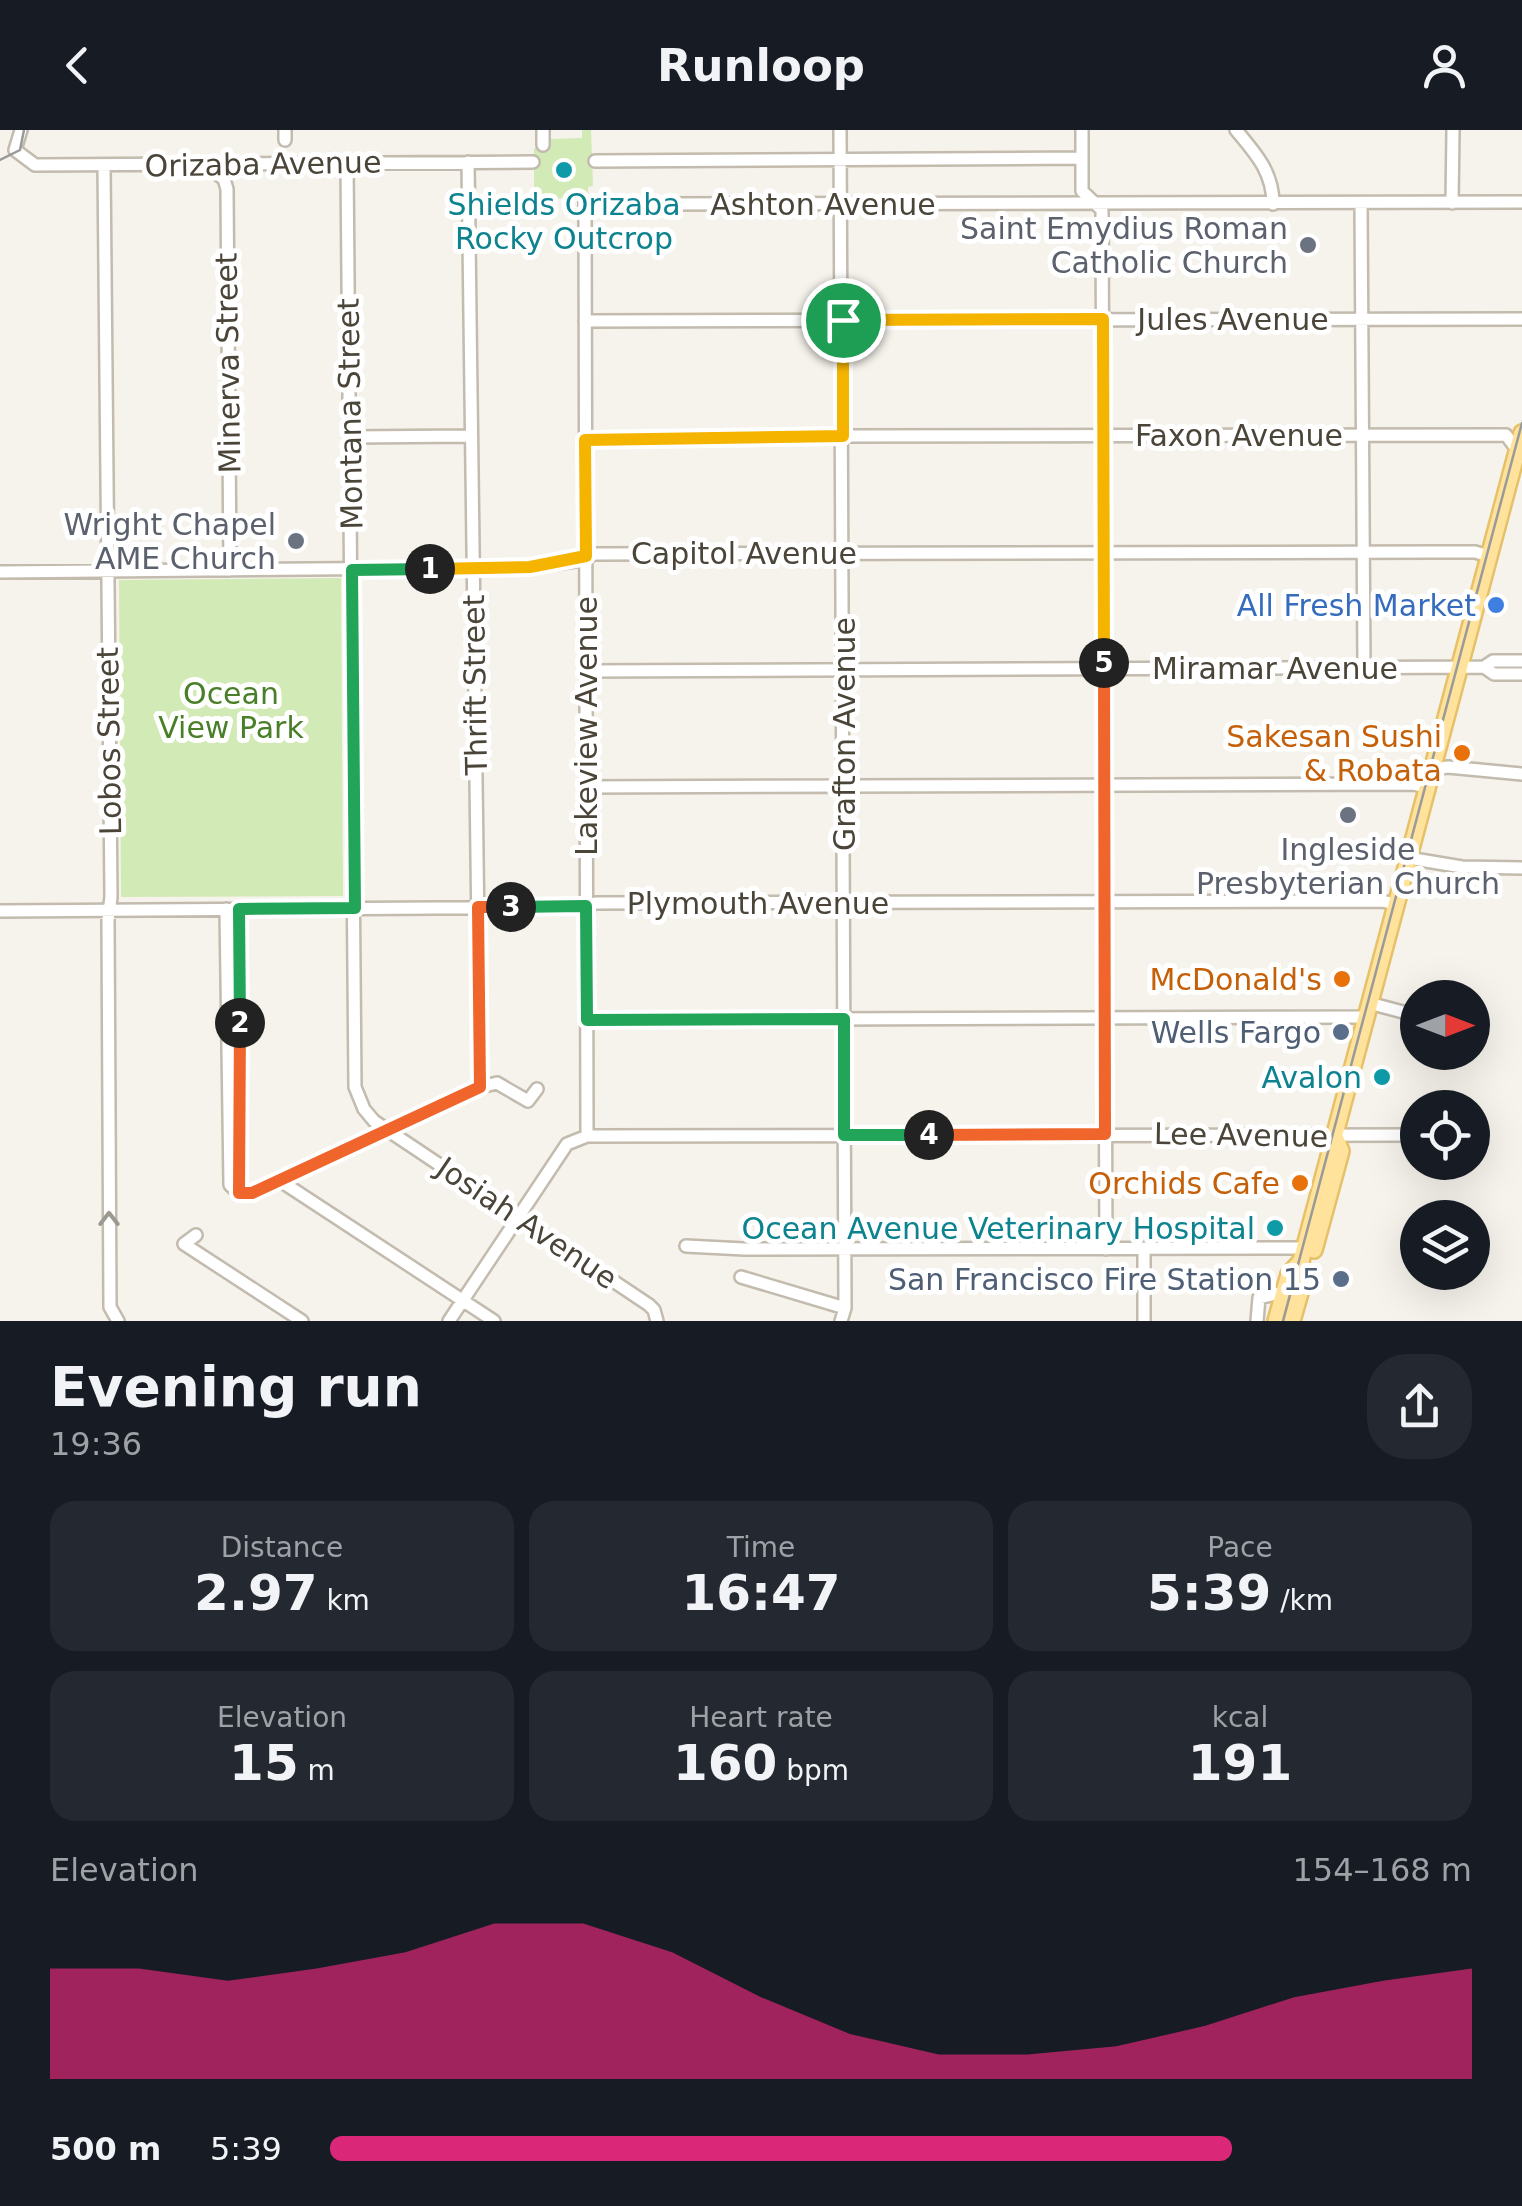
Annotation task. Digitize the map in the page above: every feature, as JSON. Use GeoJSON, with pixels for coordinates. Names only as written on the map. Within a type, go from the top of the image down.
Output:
{"type":"FeatureCollection","features":[{"type":"Feature","properties":{"kind":"main road"},"geometry":{"type":"LineString","coordinates":[[1292,1321],[1364,1012],[1432,770],[1443,760],[1464,685],[1454,655],[1479,566],[1489,556],[1520,458],[1522,433]]}},
{"type":"Feature","properties":{"kind":"main road"},"geometry":{"type":"LineString","coordinates":[[1276,1321],[1289,1274],[1303,1262],[1324,1222],[1341,1151],[1334,1135]]}},
{"type":"Feature","properties":{"kind":"street","name":"Orizaba Avenue"},"geometry":{"type":"LineString","coordinates":[[21,130],[9,153],[35,165],[533,162]]}},
{"type":"Feature","properties":{"kind":"street"},"geometry":{"type":"LineString","coordinates":[[543,130],[543,146]]}},
{"type":"Feature","properties":{"kind":"street","name":"Grafton Avenue"},"geometry":{"type":"LineString","coordinates":[[840,130],[843,1314]]}},
{"type":"Feature","properties":{"kind":"street"},"geometry":{"type":"LineString","coordinates":[[1082,130],[1082,192],[1102,210],[1106,1248]]}},
{"type":"Feature","properties":{"kind":"street"},"geometry":{"type":"LineString","coordinates":[[1236,130],[1263,162],[1273,204]]}},
{"type":"Feature","properties":{"kind":"street"},"geometry":{"type":"LineString","coordinates":[[1452,203],[1453,130]]}},
{"type":"Feature","properties":{"kind":"street"},"geometry":{"type":"LineString","coordinates":[[595,161],[1082,158]]}},
{"type":"Feature","properties":{"kind":"street","name":"Thrift Street"},"geometry":{"type":"LineString","coordinates":[[468,162],[480,1087]]}},
{"type":"Feature","properties":{"kind":"street","name":"Montana Street"},"geometry":{"type":"LineString","coordinates":[[347,164],[356,1088],[374,1122],[390,1129]]}},
{"type":"Feature","properties":{"kind":"street","name":"Minerva Street"},"geometry":{"type":"LineString","coordinates":[[205,165],[224,180],[226,188],[230,570]]}},
{"type":"Feature","properties":{"kind":"street","name":"Lobos Street"},"geometry":{"type":"LineString","coordinates":[[104,166],[110,1307],[116,1318]]}},
{"type":"Feature","properties":{"kind":"street","name":"Lakeview Avenue"},"geometry":{"type":"LineString","coordinates":[[584,200],[587,1136]]}},
{"type":"Feature","properties":{"kind":"street","name":"Ashton Avenue"},"geometry":{"type":"LineString","coordinates":[[664,204],[1522,202]]}},
{"type":"Feature","properties":{"kind":"street"},"geometry":{"type":"LineString","coordinates":[[1361,204],[1364,668]]}},
{"type":"Feature","properties":{"kind":"street","name":"Jules Avenue"},"geometry":{"type":"LineString","coordinates":[[585,321],[1522,319]]}},
{"type":"Feature","properties":{"kind":"street"},"geometry":{"type":"LineString","coordinates":[[351,438],[471,436]]}},
{"type":"Feature","properties":{"kind":"street","name":"Faxon Avenue"},"geometry":{"type":"LineString","coordinates":[[585,440],[1506,436],[1520,458]]}},
{"type":"Feature","properties":{"kind":"street","name":"Capitol Avenue"},"geometry":{"type":"LineString","coordinates":[[0,572],[530,567],[586,556],[844,553],[1475,552],[1489,556]]}},
{"type":"Feature","properties":{"kind":"street","name":"Miramar Avenue"},"geometry":{"type":"LineString","coordinates":[[1484,668],[1493,661],[1522,661]]}},
{"type":"Feature","properties":{"kind":"street","name":"Miramar Avenue"},"geometry":{"type":"LineString","coordinates":[[586,670],[1484,668],[1494,674],[1522,674]]}},
{"type":"Feature","properties":{"kind":"street"},"geometry":{"type":"LineString","coordinates":[[1432,770],[1448,767],[1522,774]]}},
{"type":"Feature","properties":{"kind":"street"},"geometry":{"type":"LineString","coordinates":[[586,787],[1428,787]]}},
{"type":"Feature","properties":{"kind":"street"},"geometry":{"type":"LineString","coordinates":[[1408,858],[1462,866],[1522,868]]}},
{"type":"Feature","properties":{"kind":"street","name":"Plymouth Avenue"},"geometry":{"type":"LineString","coordinates":[[0,910],[1382,900],[1396,904]]}},
{"type":"Feature","properties":{"kind":"street"},"geometry":{"type":"LineString","coordinates":[[233,909],[239,1193],[252,1193],[480,1087],[497,1084],[528,1101],[537,1088]]}},
{"type":"Feature","properties":{"kind":"street"},"geometry":{"type":"LineString","coordinates":[[587,1020],[1400,1015]]}},
{"type":"Feature","properties":{"kind":"street","name":"Josiah Avenue"},"geometry":{"type":"LineString","coordinates":[[390,1129],[649,1305],[657,1321]]}},
{"type":"Feature","properties":{"kind":"street","name":"Lee Avenue"},"geometry":{"type":"LineString","coordinates":[[587,1136],[1400,1135]]}},
{"type":"Feature","properties":{"kind":"street"},"geometry":{"type":"LineString","coordinates":[[448,1321],[567,1144],[587,1136]]}},
{"type":"Feature","properties":{"kind":"street"},"geometry":{"type":"LineString","coordinates":[[279,1180],[494,1321]]}},
{"type":"Feature","properties":{"kind":"street"},"geometry":{"type":"LineString","coordinates":[[196,1235],[184,1244],[302,1321]]}},
{"type":"Feature","properties":{"kind":"street"},"geometry":{"type":"LineString","coordinates":[[686,1246],[1144,1248],[1303,1262]]}},
{"type":"Feature","properties":{"kind":"street"},"geometry":{"type":"LineString","coordinates":[[1144,1248],[1144,1321]]}},
{"type":"Feature","properties":{"kind":"street"},"geometry":{"type":"LineString","coordinates":[[741,1276],[843,1314]]}},
{"type":"Feature","properties":{"kind":"street"},"geometry":{"type":"LineString","coordinates":[[1257,1321],[1259,1298],[1284,1292]]}},
{"type":"Feature","properties":{"kind":"green space"},"geometry":{"type":"Polygon","coordinates":[[[582,130],[591,130],[593,186],[588,187],[588,199],[534,198],[534,148],[549,147],[549,139],[582,138],[582,130]]]}},
{"type":"Feature","properties":{"kind":"green space","name":"Ocean View Park"},"geometry":{"type":"Polygon","coordinates":[[[341,578],[343,896],[121,897],[119,580],[341,578]]]}},
{"type":"Feature","properties":{"kind":"tram line"},"geometry":{"type":"LineString","coordinates":[[0,160],[20,150],[24,130]]}},
{"type":"Feature","properties":{"kind":"tram line"},"geometry":{"type":"LineString","coordinates":[[1283,1321],[1522,423]]}},
{"type":"Feature","properties":{"kind":"place","name":"Shields Orizaba Rocky Outcrop"},"geometry":{"type":"Point","coordinates":[564,170]}},
{"type":"Feature","properties":{"kind":"place","name":"Saint Emydius Roman Catholic Church"},"geometry":{"type":"Point","coordinates":[1308,245]}},
{"type":"Feature","properties":{"kind":"place","name":"Wright Chapel AME Church"},"geometry":{"type":"Point","coordinates":[296,541]}},
{"type":"Feature","properties":{"kind":"place","name":"All Fresh Market"},"geometry":{"type":"Point","coordinates":[1496,605]}},
{"type":"Feature","properties":{"kind":"place","name":"Sakesan Sushi & Robata"},"geometry":{"type":"Point","coordinates":[1462,753]}},
{"type":"Feature","properties":{"kind":"place","name":"Ingleside Presbyterian Church"},"geometry":{"type":"Point","coordinates":[1348,815]}},
{"type":"Feature","properties":{"kind":"place","name":"McDonald's"},"geometry":{"type":"Point","coordinates":[1342,979]}},
{"type":"Feature","properties":{"kind":"place","name":"Wells Fargo"},"geometry":{"type":"Point","coordinates":[1341,1032]}},
{"type":"Feature","properties":{"kind":"place","name":"Avalon"},"geometry":{"type":"Point","coordinates":[1382,1077]}},
{"type":"Feature","properties":{"kind":"place","name":"Orchids Cafe"},"geometry":{"type":"Point","coordinates":[1300,1183]}},
{"type":"Feature","properties":{"kind":"place","name":"Ocean Avenue Veterinary Hospital"},"geometry":{"type":"Point","coordinates":[1275,1228]}},
{"type":"Feature","properties":{"kind":"place","name":"San Francisco Fire Station 15"},"geometry":{"type":"Point","coordinates":[1341,1279]}},
{"type":"Feature","properties":{"kind":"route"},"geometry":{"type":"LineString","coordinates":[[1103,319],[1105,1134],[844,1135],[844,1019],[587,1020],[586,906],[478,907],[480,1087],[252,1193],[239,1193],[239,909],[355,908],[352,570],[530,567],[586,556],[585,440],[843,436],[843,320],[1103,319]]}}]}
